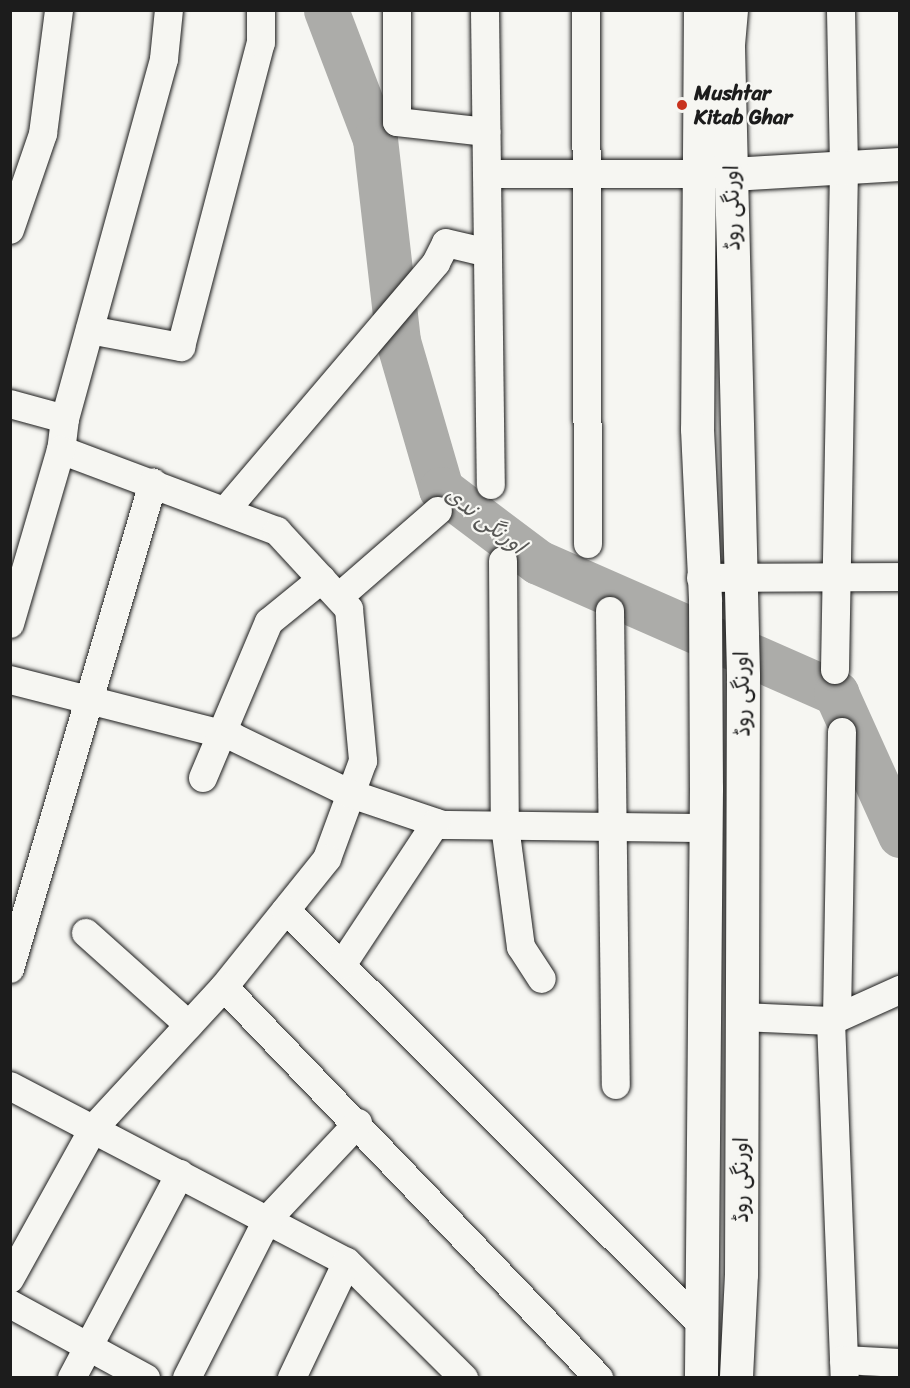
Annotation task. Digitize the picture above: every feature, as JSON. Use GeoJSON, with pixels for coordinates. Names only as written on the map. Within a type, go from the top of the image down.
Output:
{"type":"FeatureCollection","features":[{"type":"Feature","properties":{"kind":"main road","name":"اورنگی روڈ"},"geometry":{"type":"LineString","coordinates":[[700,10],[699,176],[705,676],[701,1377]]}},
{"type":"Feature","properties":{"kind":"main road","name":"اورنگی روڈ"},"geometry":{"type":"LineString","coordinates":[[731,10],[731,174],[743,676],[742,1017],[736,1377]]}},
{"type":"Feature","properties":{"kind":"main road"},"geometry":{"type":"LineString","coordinates":[[731,174],[900,164]]}},
{"type":"Feature","properties":{"kind":"street"},"geometry":{"type":"LineString","coordinates":[[10,230],[43,134],[59,10]]}},
{"type":"Feature","properties":{"kind":"street"},"geometry":{"type":"LineString","coordinates":[[10,624],[61,450],[65,419],[164,59],[169,10]]}},
{"type":"Feature","properties":{"kind":"street"},"geometry":{"type":"LineString","coordinates":[[90,330],[181,347],[261,43],[261,10]]}},
{"type":"Feature","properties":{"kind":"street"},"geometry":{"type":"LineString","coordinates":[[397,10],[397,122],[486,132]]}},
{"type":"Feature","properties":{"kind":"street"},"geometry":{"type":"LineString","coordinates":[[485,10],[491,485]]}},
{"type":"Feature","properties":{"kind":"street"},"geometry":{"type":"LineString","coordinates":[[586,10],[588,544]]}},
{"type":"Feature","properties":{"kind":"street"},"geometry":{"type":"LineString","coordinates":[[835,670],[844,167],[841,10]]}},
{"type":"Feature","properties":{"kind":"street"},"geometry":{"type":"LineString","coordinates":[[487,174],[699,176],[731,174]]}},
{"type":"Feature","properties":{"kind":"street"},"geometry":{"type":"LineString","coordinates":[[226,510],[436,263],[446,243],[488,253]]}},
{"type":"Feature","properties":{"kind":"street"},"geometry":{"type":"LineString","coordinates":[[10,404],[65,419]]}},
{"type":"Feature","properties":{"kind":"street"},"geometry":{"type":"LineString","coordinates":[[10,1279],[93,1129],[224,987],[327,859],[363,760],[349,609],[277,531],[61,450]]}},
{"type":"Feature","properties":{"kind":"street"},"geometry":{"type":"LineString","coordinates":[[10,969],[92,699],[153,483]]}},
{"type":"Feature","properties":{"kind":"street"},"geometry":{"type":"LineString","coordinates":[[203,778],[269,622],[330,588],[438,511]]}},
{"type":"Feature","properties":{"kind":"street"},"geometry":{"type":"LineString","coordinates":[[503,561],[505,826],[520,947],[542,979]]}},
{"type":"Feature","properties":{"kind":"street"},"geometry":{"type":"LineString","coordinates":[[703,590],[741,580],[900,577]]}},
{"type":"Feature","properties":{"kind":"street"},"geometry":{"type":"LineString","coordinates":[[610,612],[616,1085]]}},
{"type":"Feature","properties":{"kind":"street"},"geometry":{"type":"LineString","coordinates":[[10,680],[92,699],[220,734],[351,794],[436,823],[705,828]]}},
{"type":"Feature","properties":{"kind":"street"},"geometry":{"type":"LineString","coordinates":[[842,732],[834,1019],[844,1369],[900,1363]]}},
{"type":"Feature","properties":{"kind":"street"},"geometry":{"type":"LineString","coordinates":[[342,965],[436,823]]}},
{"type":"Feature","properties":{"kind":"street"},"geometry":{"type":"LineString","coordinates":[[286,910],[701,1324]]}},
{"type":"Feature","properties":{"kind":"street"},"geometry":{"type":"LineString","coordinates":[[86,933],[189,1025]]}},
{"type":"Feature","properties":{"kind":"street"},"geometry":{"type":"LineString","coordinates":[[224,987],[358,1123],[599,1377]]}},
{"type":"Feature","properties":{"kind":"street"},"geometry":{"type":"LineString","coordinates":[[742,1017],[834,1019],[900,990]]}},
{"type":"Feature","properties":{"kind":"street"},"geometry":{"type":"LineString","coordinates":[[10,1086],[347,1262],[456,1375]]}},
{"type":"Feature","properties":{"kind":"street"},"geometry":{"type":"LineString","coordinates":[[187,1377],[267,1220],[358,1123]]}},
{"type":"Feature","properties":{"kind":"street"},"geometry":{"type":"LineString","coordinates":[[72,1377],[180,1174]]}},
{"type":"Feature","properties":{"kind":"street"},"geometry":{"type":"LineString","coordinates":[[292,1377],[347,1262]]}},
{"type":"Feature","properties":{"kind":"street"},"geometry":{"type":"LineString","coordinates":[[10,1304],[146,1377]]}},
{"type":"Feature","properties":{"kind":"waterway","name":"اورنگی ندی"},"geometry":{"type":"LineString","coordinates":[[326,10],[375,139],[398,341],[441,489],[538,562],[836,693],[900,835]]}},
{"type":"Feature","properties":{"kind":"place","name":"Mushtar Kitab Ghar"},"geometry":{"type":"Point","coordinates":[682,105]}}]}
